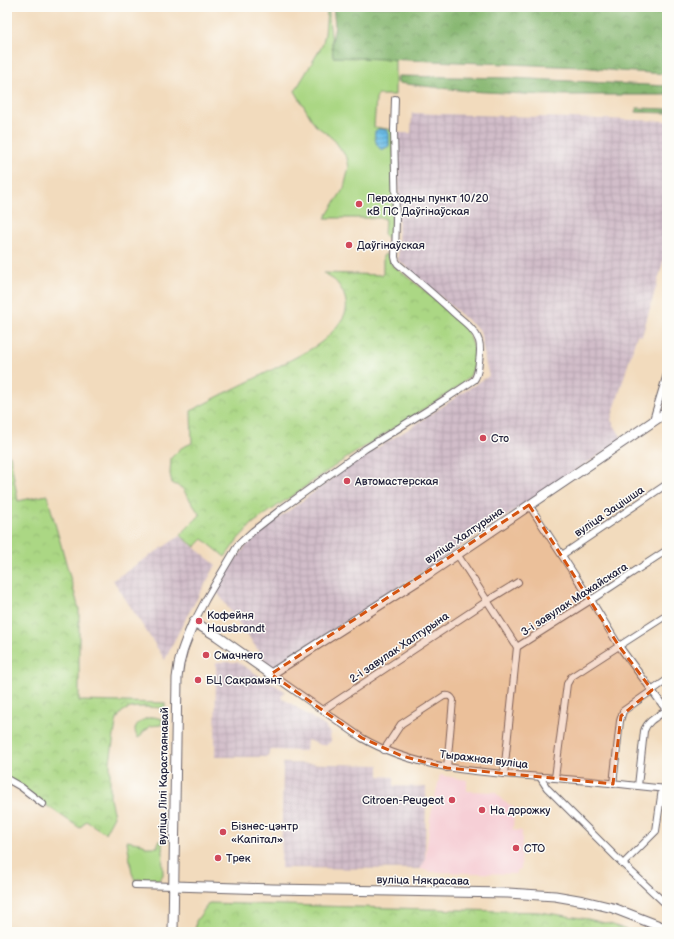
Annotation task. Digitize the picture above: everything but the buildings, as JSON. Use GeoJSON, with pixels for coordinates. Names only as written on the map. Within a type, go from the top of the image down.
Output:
{"type":"FeatureCollection","features":[{"type":"Feature","properties":{"kind":"street"},"geometry":{"type":"LineString","coordinates":[[194,622],[238,545],[252,531],[365,449],[474,380],[476,377],[479,368],[480,350],[478,340],[474,332],[432,292],[396,261],[395,99]]}},
{"type":"Feature","properties":{"kind":"street"},"geometry":{"type":"LineString","coordinates":[[653,420],[667,374]]}},
{"type":"Feature","properties":{"kind":"street","name":"вуліца Халтурына"},"geometry":{"type":"LineString","coordinates":[[272,674],[428,574],[529,504],[667,412]]}},
{"type":"Feature","properties":{"kind":"street","name":"вуліца Зацішша"},"geometry":{"type":"LineString","coordinates":[[562,555],[667,484]]}},
{"type":"Feature","properties":{"kind":"street"},"geometry":{"type":"LineString","coordinates":[[529,504],[619,646],[667,711],[645,726],[638,786]]}},
{"type":"Feature","properties":{"kind":"street","name":"3-і завулак Мажайскага"},"geometry":{"type":"LineString","coordinates":[[504,774],[517,647],[667,550]]}},
{"type":"Feature","properties":{"kind":"street"},"geometry":{"type":"LineString","coordinates":[[457,554],[517,647]]}},
{"type":"Feature","properties":{"kind":"street","name":"2-і завулак Халтурына"},"geometry":{"type":"LineString","coordinates":[[323,710],[518,582]]}},
{"type":"Feature","properties":{"kind":"street"},"geometry":{"type":"LineString","coordinates":[[556,778],[567,684],[571,677],[667,615]]}},
{"type":"Feature","properties":{"kind":"street","name":"Тыражная вуліца"},"geometry":{"type":"LineString","coordinates":[[194,622],[217,636],[362,738],[384,750],[447,768],[664,789]]}},
{"type":"Feature","properties":{"kind":"street","name":"вуліца Лілі Карастаянавай"},"geometry":{"type":"LineString","coordinates":[[173,932],[177,678],[183,649],[194,622]]}},
{"type":"Feature","properties":{"kind":"street"},"geometry":{"type":"LineString","coordinates":[[613,784],[623,710],[667,680]]}},
{"type":"Feature","properties":{"kind":"street"},"geometry":{"type":"LineString","coordinates":[[384,750],[401,724],[444,696],[448,695],[453,700],[447,768]]}},
{"type":"Feature","properties":{"kind":"street"},"geometry":{"type":"LineString","coordinates":[[540,777],[547,788],[623,864],[667,905]]}},
{"type":"Feature","properties":{"kind":"street"},"geometry":{"type":"LineString","coordinates":[[8,780],[21,787],[43,804]]}},
{"type":"Feature","properties":{"kind":"street"},"geometry":{"type":"LineString","coordinates":[[623,864],[656,831],[664,789]]}},
{"type":"Feature","properties":{"kind":"street"},"geometry":{"type":"LineString","coordinates":[[135,885],[174,886]]}},
{"type":"Feature","properties":{"kind":"street","name":"вуліца Някрасава"},"geometry":{"type":"LineString","coordinates":[[174,886],[541,895],[584,900],[612,908],[667,930]]}},
{"type":"Feature","properties":{"kind":"highlighted area"},"geometry":{"type":"Polygon","coordinates":[[[529,505],[619,646],[652,690],[621,716],[613,784],[447,768],[402,756],[362,738],[271,674],[529,505]]]}},
{"type":"Feature","properties":{"kind":"shaded area"},"geometry":{"type":"Polygon","coordinates":[[[412,113],[667,121],[667,249],[642,336],[637,335],[611,420],[622,438],[607,450],[272,670],[215,589],[227,570],[252,538],[357,460],[415,425],[489,376],[480,331],[398,260],[398,133],[411,133],[412,113]]]}},
{"type":"Feature","properties":{"kind":"shaded area"},"geometry":{"type":"Polygon","coordinates":[[[180,536],[216,565],[186,618],[165,660],[113,580],[180,536]]]}},
{"type":"Feature","properties":{"kind":"shaded area"},"geometry":{"type":"Polygon","coordinates":[[[216,662],[237,662],[285,691],[281,697],[326,727],[330,734],[331,741],[326,745],[321,745],[307,740],[306,751],[269,750],[269,757],[215,757],[216,662]]]}},
{"type":"Feature","properties":{"kind":"shaded area"},"geometry":{"type":"Polygon","coordinates":[[[283,763],[379,765],[379,776],[394,777],[394,786],[426,787],[425,861],[420,869],[281,868],[283,763]]]}},
{"type":"Feature","properties":{"kind":"shaded area"},"geometry":{"type":"Polygon","coordinates":[[[440,775],[467,780],[467,791],[495,792],[503,801],[514,807],[513,830],[522,831],[521,869],[516,870],[516,874],[431,872],[420,869],[425,861],[430,819],[440,775]]]}},
{"type":"Feature","properties":{"kind":"green space"},"geometry":{"type":"Polygon","coordinates":[[[329,7],[333,57],[395,59],[395,95],[378,95],[376,99],[374,127],[394,130],[392,236],[389,239],[384,235],[385,218],[325,218],[344,188],[349,167],[347,158],[335,141],[315,125],[295,91],[322,46],[325,34],[327,11],[329,7]]]}},
{"type":"Feature","properties":{"kind":"green space"},"geometry":{"type":"Polygon","coordinates":[[[333,7],[667,7],[667,74],[582,67],[333,57],[332,42],[335,25],[333,7]]]}},
{"type":"Feature","properties":{"kind":"green space"},"geometry":{"type":"Polygon","coordinates":[[[398,76],[511,78],[667,86],[667,95],[544,95],[467,91],[398,83],[398,76]]]}},
{"type":"Feature","properties":{"kind":"green space"},"geometry":{"type":"Polygon","coordinates":[[[637,108],[667,109],[667,113],[636,112],[637,108]]]}},
{"type":"Feature","properties":{"kind":"green space"},"geometry":{"type":"Polygon","coordinates":[[[387,254],[392,265],[423,289],[465,328],[473,345],[475,357],[474,366],[470,376],[455,389],[342,461],[253,523],[238,539],[225,557],[203,539],[195,547],[180,535],[200,515],[182,488],[172,483],[170,474],[171,458],[181,448],[192,443],[191,411],[285,363],[323,341],[340,322],[346,311],[346,302],[340,286],[324,273],[383,275],[383,256],[387,254]]]}},
{"type":"Feature","properties":{"kind":"green space"},"geometry":{"type":"Polygon","coordinates":[[[10,455],[18,501],[47,495],[79,609],[79,701],[165,703],[165,708],[136,707],[126,710],[120,714],[116,723],[110,762],[110,799],[114,816],[105,833],[86,821],[80,828],[7,779],[7,456],[10,455]]]}},
{"type":"Feature","properties":{"kind":"green space"},"geometry":{"type":"Polygon","coordinates":[[[154,717],[162,719],[161,725],[149,726],[149,728],[138,738],[135,729],[138,723],[154,717]]]}},
{"type":"Feature","properties":{"kind":"green space"},"geometry":{"type":"Polygon","coordinates":[[[127,841],[144,844],[145,847],[158,847],[158,841],[162,841],[163,875],[156,883],[156,879],[136,879],[136,883],[132,873],[127,841]]]}},
{"type":"Feature","properties":{"kind":"green space"},"geometry":{"type":"Polygon","coordinates":[[[209,903],[539,912],[588,919],[613,925],[632,932],[195,932],[196,921],[209,903]]]}},
{"type":"Feature","properties":{"kind":"water"},"geometry":{"type":"Polygon","coordinates":[[[379,129],[388,131],[389,134],[389,146],[382,150],[378,147],[375,139],[375,131],[379,129]]]}},
{"type":"Feature","properties":{"kind":"place","name":"Пераходны пункт 10/20 кВ ПС Даўгінаўская"},"geometry":{"type":"Point","coordinates":[359,204]}},
{"type":"Feature","properties":{"kind":"place","name":"Даўгінаўская"},"geometry":{"type":"Point","coordinates":[349,245]}},
{"type":"Feature","properties":{"kind":"place","name":"Сто"},"geometry":{"type":"Point","coordinates":[483,438]}},
{"type":"Feature","properties":{"kind":"place","name":"Автомастерская"},"geometry":{"type":"Point","coordinates":[347,481]}},
{"type":"Feature","properties":{"kind":"place","name":"Кофейня Hausbrandt"},"geometry":{"type":"Point","coordinates":[199,621]}},
{"type":"Feature","properties":{"kind":"place","name":"Смачнего"},"geometry":{"type":"Point","coordinates":[206,655]}},
{"type":"Feature","properties":{"kind":"place","name":"БЦ Сакрамэнт"},"geometry":{"type":"Point","coordinates":[198,680]}},
{"type":"Feature","properties":{"kind":"place","name":"Citroen-Peugeot"},"geometry":{"type":"Point","coordinates":[452,800]}},
{"type":"Feature","properties":{"kind":"place","name":"На дорожку"},"geometry":{"type":"Point","coordinates":[482,810]}},
{"type":"Feature","properties":{"kind":"place","name":"Бізнес-цэнтр «Капітал»"},"geometry":{"type":"Point","coordinates":[223,832]}},
{"type":"Feature","properties":{"kind":"place","name":"СТО"},"geometry":{"type":"Point","coordinates":[516,848]}},
{"type":"Feature","properties":{"kind":"place","name":"Трек"},"geometry":{"type":"Point","coordinates":[218,858]}}]}
